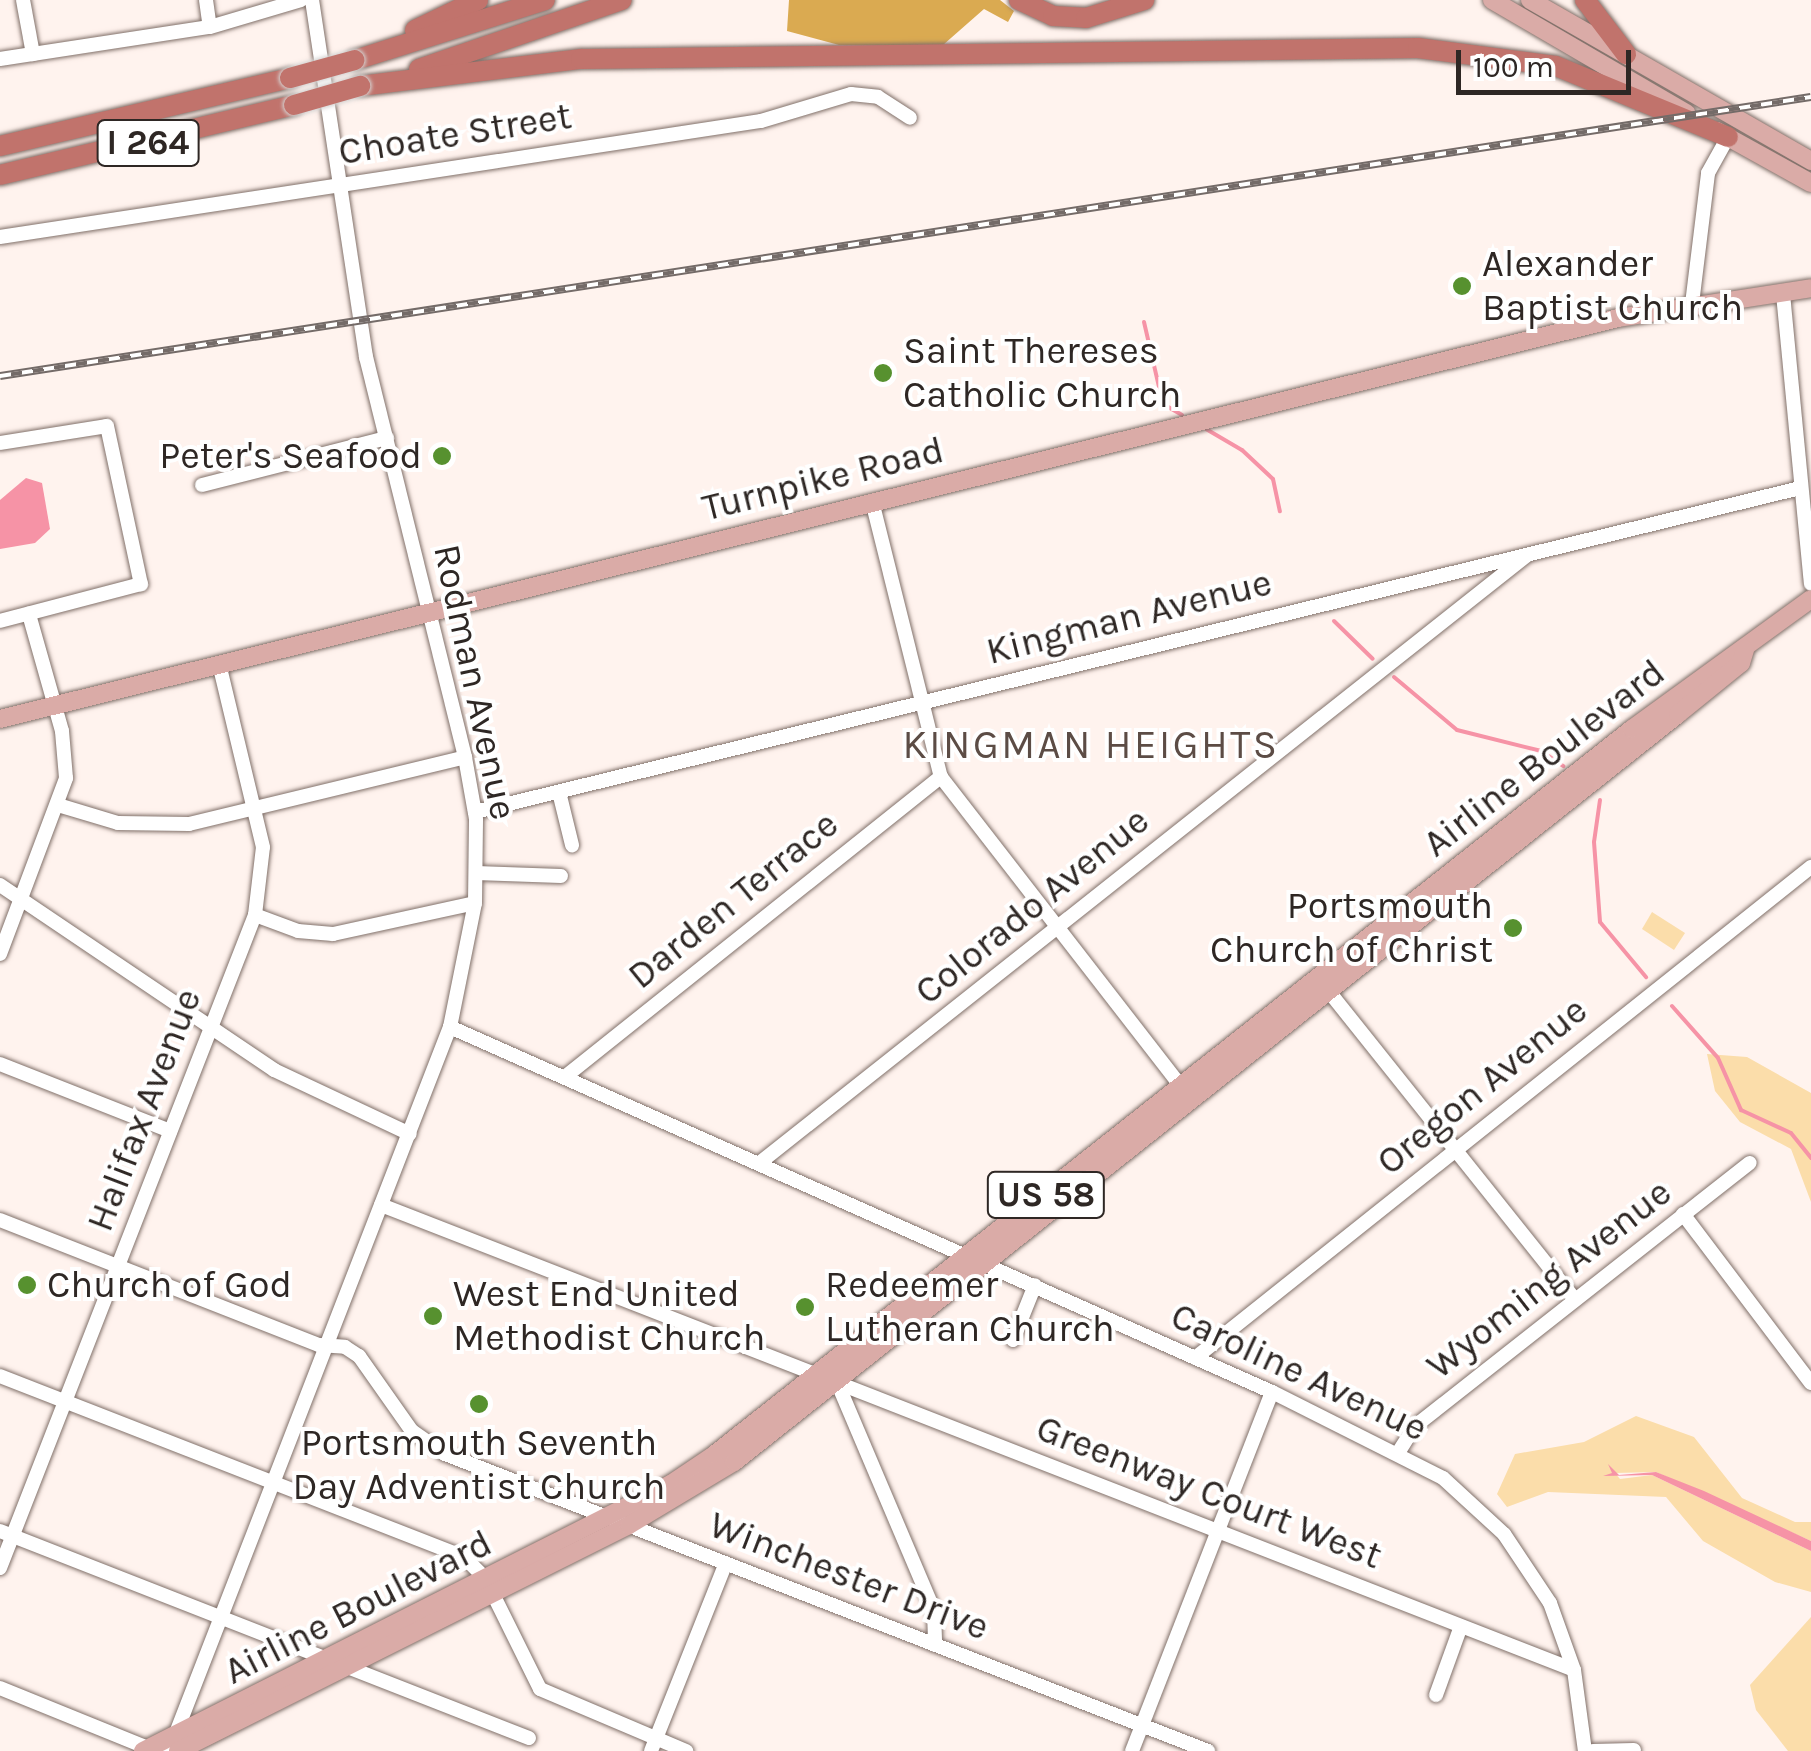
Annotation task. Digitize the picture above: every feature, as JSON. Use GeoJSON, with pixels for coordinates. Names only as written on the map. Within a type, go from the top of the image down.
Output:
{"type":"FeatureCollection","features":[{"type":"Feature","properties":{"kind":"highway"},"geometry":{"type":"LineString","coordinates":[[355,60],[478,0]]}},
{"type":"Feature","properties":{"kind":"highway","name":"I 264"},"geometry":{"type":"LineString","coordinates":[[0,146],[290,78],[546,0]]}},
{"type":"Feature","properties":{"kind":"highway","name":"I 264"},"geometry":{"type":"LineString","coordinates":[[0,175],[294,105],[622,0]]}},
{"type":"Feature","properties":{"kind":"highway"},"geometry":{"type":"LineString","coordinates":[[1019,0],[1053,16],[1086,18],[1144,0]]}},
{"type":"Feature","properties":{"kind":"highway"},"geometry":{"type":"LineString","coordinates":[[1585,0],[1626,54]]}},
{"type":"Feature","properties":{"kind":"highway"},"geometry":{"type":"LineString","coordinates":[[360,86],[581,59],[1418,48],[1556,66],[1728,137]]}},
{"type":"Feature","properties":{"kind":"main road"},"geometry":{"type":"LineString","coordinates":[[1492,0],[1811,183]]}},
{"type":"Feature","properties":{"kind":"main road"},"geometry":{"type":"LineString","coordinates":[[1530,0],[1811,161]]}},
{"type":"Feature","properties":{"kind":"main road","name":"Turnpike Road"},"geometry":{"type":"LineString","coordinates":[[0,719],[872,501],[1692,304],[1811,288]]}},
{"type":"Feature","properties":{"kind":"main road","name":"Turnpike Road"},"geometry":{"type":"LineString","coordinates":[[1783,294],[1811,296]]}},
{"type":"Feature","properties":{"kind":"main road","name":"Airline Boulevard"},"geometry":{"type":"LineString","coordinates":[[174,1745],[326,1659],[628,1525],[734,1462],[829,1379],[978,1259],[1637,736],[1741,662],[1745,650],[1811,599]]}},
{"type":"Feature","properties":{"kind":"main road","name":"Airline Boulevard"},"geometry":{"type":"LineString","coordinates":[[150,1750],[174,1745],[347,1667],[714,1455],[829,1379]]}},
{"type":"Feature","properties":{"kind":"street"},"geometry":{"type":"LineString","coordinates":[[24,0],[32,54]]}},
{"type":"Feature","properties":{"kind":"street"},"geometry":{"type":"LineString","coordinates":[[206,0],[210,27]]}},
{"type":"Feature","properties":{"kind":"street"},"geometry":{"type":"LineString","coordinates":[[0,59],[210,27],[301,0]]}},
{"type":"Feature","properties":{"kind":"street","name":"Rodman Avenue"},"geometry":{"type":"LineString","coordinates":[[174,1745],[450,1027],[475,903],[475,812],[360,322],[312,0]]}},
{"type":"Feature","properties":{"kind":"street","name":"Choate Street"},"geometry":{"type":"LineString","coordinates":[[0,237],[761,121],[851,94],[878,97],[910,118]]}},
{"type":"Feature","properties":{"kind":"street"},"geometry":{"type":"LineString","coordinates":[[1692,304],[1708,173],[1728,137]]}},
{"type":"Feature","properties":{"kind":"street"},"geometry":{"type":"LineString","coordinates":[[1783,294],[1811,584]]}},
{"type":"Feature","properties":{"kind":"street"},"geometry":{"type":"LineString","coordinates":[[0,443],[107,426],[141,584],[0,621]]}},
{"type":"Feature","properties":{"kind":"street"},"geometry":{"type":"LineString","coordinates":[[202,485],[387,438]]}},
{"type":"Feature","properties":{"kind":"street","name":"Kingman Avenue"},"geometry":{"type":"LineString","coordinates":[[475,812],[1800,488]]}},
{"type":"Feature","properties":{"kind":"street"},"geometry":{"type":"LineString","coordinates":[[872,501],[940,778],[1187,1093]]}},
{"type":"Feature","properties":{"kind":"street","name":"Colorado Avenue"},"geometry":{"type":"LineString","coordinates":[[762,1161],[1531,552]]}},
{"type":"Feature","properties":{"kind":"street"},"geometry":{"type":"LineString","coordinates":[[0,954],[58,806],[66,763],[29,614]]}},
{"type":"Feature","properties":{"kind":"street","name":"Halifax Avenue"},"geometry":{"type":"LineString","coordinates":[[0,1568],[6,1533],[65,1401],[256,915],[263,870],[255,808],[219,664]]}},
{"type":"Feature","properties":{"kind":"street"},"geometry":{"type":"LineString","coordinates":[[58,806],[118,823],[165,826],[465,757]]}},
{"type":"Feature","properties":{"kind":"street","name":"Darden Terrace"},"geometry":{"type":"LineString","coordinates":[[566,1076],[940,778]]}},
{"type":"Feature","properties":{"kind":"street"},"geometry":{"type":"LineString","coordinates":[[559,792],[572,844]]}},
{"type":"Feature","properties":{"kind":"street","name":"Oregon Avenue"},"geometry":{"type":"LineString","coordinates":[[1195,1358],[1811,867]]}},
{"type":"Feature","properties":{"kind":"street"},"geometry":{"type":"LineString","coordinates":[[476,873],[560,876]]}},
{"type":"Feature","properties":{"kind":"street"},"geometry":{"type":"LineString","coordinates":[[0,885],[210,1028],[316,1094],[410,1134]]}},
{"type":"Feature","properties":{"kind":"street"},"geometry":{"type":"LineString","coordinates":[[256,915],[298,931],[334,934],[475,903]]}},
{"type":"Feature","properties":{"kind":"street"},"geometry":{"type":"LineString","coordinates":[[1324,984],[1575,1300]]}},
{"type":"Feature","properties":{"kind":"street","name":"Caroline Avenue"},"geometry":{"type":"LineString","coordinates":[[450,1027],[762,1161],[1272,1392],[1398,1453],[1466,1496],[1512,1543],[1550,1603],[1574,1670],[1585,1751]]}},
{"type":"Feature","properties":{"kind":"street"},"geometry":{"type":"LineString","coordinates":[[0,1064],[170,1131]]}},
{"type":"Feature","properties":{"kind":"street","name":"Wyoming Avenue"},"geometry":{"type":"LineString","coordinates":[[1398,1453],[1414,1428],[1748,1163]]}},
{"type":"Feature","properties":{"kind":"street","name":"Greenway Court West"},"geometry":{"type":"LineString","coordinates":[[382,1205],[1574,1670]]}},
{"type":"Feature","properties":{"kind":"street"},"geometry":{"type":"LineString","coordinates":[[1683,1214],[1811,1383]]}},
{"type":"Feature","properties":{"kind":"street","name":"Winchester Drive"},"geometry":{"type":"LineString","coordinates":[[0,1220],[359,1356],[412,1431],[432,1448],[1208,1751]]}},
{"type":"Feature","properties":{"kind":"street"},"geometry":{"type":"LineString","coordinates":[[1013,1340],[1035,1285]]}},
{"type":"Feature","properties":{"kind":"street"},"geometry":{"type":"LineString","coordinates":[[0,1376],[464,1557],[489,1586],[540,1689],[654,1745],[686,1751]]}},
{"type":"Feature","properties":{"kind":"street"},"geometry":{"type":"LineString","coordinates":[[829,1379],[934,1611],[935,1645]]}},
{"type":"Feature","properties":{"kind":"street"},"geometry":{"type":"LineString","coordinates":[[1132,1751],[1272,1392]]}},
{"type":"Feature","properties":{"kind":"street"},"geometry":{"type":"LineString","coordinates":[[6,1533],[529,1738]]}},
{"type":"Feature","properties":{"kind":"street"},"geometry":{"type":"LineString","coordinates":[[654,1745],[726,1563]]}},
{"type":"Feature","properties":{"kind":"street"},"geometry":{"type":"LineString","coordinates":[[1436,1695],[1461,1626]]}},
{"type":"Feature","properties":{"kind":"street"},"geometry":{"type":"LineString","coordinates":[[0,1688],[150,1750]]}},
{"type":"Feature","properties":{"kind":"street"},"geometry":{"type":"LineString","coordinates":[[1592,1751],[1634,1750]]}},
{"type":"Feature","properties":{"kind":"shaded area"},"geometry":{"type":"Polygon","coordinates":[[[789,0],[1000,0],[1014,11],[1008,22],[984,9],[943,45],[839,45],[787,31],[789,0]]]}},
{"type":"Feature","properties":{"kind":"shaded area"},"geometry":{"type":"Polygon","coordinates":[[[26,478],[42,483],[50,529],[35,543],[0,549],[0,500],[26,478]]]}},
{"type":"Feature","properties":{"kind":"shaded area"},"geometry":{"type":"Polygon","coordinates":[[[1652,912],[1685,933],[1674,950],[1642,929],[1652,912]]]}},
{"type":"Feature","properties":{"kind":"shaded area"},"geometry":{"type":"Polygon","coordinates":[[[1707,1054],[1747,1057],[1811,1093],[1811,1202],[1791,1149],[1740,1122],[1715,1091],[1707,1054]]]}},
{"type":"Feature","properties":{"kind":"shaded area"},"geometry":{"type":"Polygon","coordinates":[[[1636,1416],[1694,1437],[1742,1498],[1795,1522],[1811,1522],[1811,1541],[1656,1472],[1615,1473],[1620,1479],[1652,1475],[1811,1551],[1811,1592],[1775,1582],[1703,1541],[1666,1497],[1548,1492],[1507,1507],[1497,1494],[1515,1454],[1584,1442],[1636,1416]]]}},
{"type":"Feature","properties":{"kind":"shaded area"},"geometry":{"type":"Polygon","coordinates":[[[1608,1464],[1619,1475],[1656,1472],[1704,1491],[1811,1541],[1811,1551],[1652,1475],[1603,1476],[1612,1473],[1608,1464]]]}},
{"type":"Feature","properties":{"kind":"shaded area"},"geometry":{"type":"Polygon","coordinates":[[[1811,1617],[1811,1751],[1788,1751],[1756,1710],[1750,1685],[1811,1617]]]}},
{"type":"Feature","properties":{"kind":"waterway"},"geometry":{"type":"LineString","coordinates":[[1144,322],[1163,404],[1182,415]]}},
{"type":"Feature","properties":{"kind":"waterway"},"geometry":{"type":"LineString","coordinates":[[1206,429],[1242,450],[1273,479],[1280,511]]}},
{"type":"Feature","properties":{"kind":"waterway"},"geometry":{"type":"LineString","coordinates":[[1334,621],[1373,659]]}},
{"type":"Feature","properties":{"kind":"waterway"},"geometry":{"type":"LineString","coordinates":[[1394,677],[1457,730],[1541,751],[1563,766]]}},
{"type":"Feature","properties":{"kind":"waterway"},"geometry":{"type":"LineString","coordinates":[[1600,800],[1594,842],[1600,922],[1646,977]]}},
{"type":"Feature","properties":{"kind":"waterway"},"geometry":{"type":"LineString","coordinates":[[1672,1006],[1718,1058],[1741,1110],[1791,1133],[1811,1158]]}},
{"type":"Feature","properties":{"kind":"railway"},"geometry":{"type":"LineString","coordinates":[[0,376],[1811,97]]}},
{"type":"Feature","properties":{"kind":"place","name":"Alexander Baptist Church"},"geometry":{"type":"Point","coordinates":[1462,286]}},
{"type":"Feature","properties":{"kind":"place","name":"Saint Thereses Catholic Church"},"geometry":{"type":"Point","coordinates":[883,373]}},
{"type":"Feature","properties":{"kind":"place","name":"Peter's Seafood"},"geometry":{"type":"Point","coordinates":[442,456]}},
{"type":"Feature","properties":{"kind":"place","name":"Portsmouth Church of Christ"},"geometry":{"type":"Point","coordinates":[1513,928]}},
{"type":"Feature","properties":{"kind":"place","name":"Church of God"},"geometry":{"type":"Point","coordinates":[27,1285]}},
{"type":"Feature","properties":{"kind":"place","name":"Redeemer Lutheran Church"},"geometry":{"type":"Point","coordinates":[805,1307]}},
{"type":"Feature","properties":{"kind":"place","name":"West End United Methodist Church"},"geometry":{"type":"Point","coordinates":[433,1316]}},
{"type":"Feature","properties":{"kind":"place","name":"Portsmouth Seventh Day Adventist Church"},"geometry":{"type":"Point","coordinates":[479,1404]}},
{"type":"Feature","properties":{"kind":"district","name":"KINGMAN HEIGHTS"},"geometry":{"type":"Point","coordinates":[1091,745]}}]}
